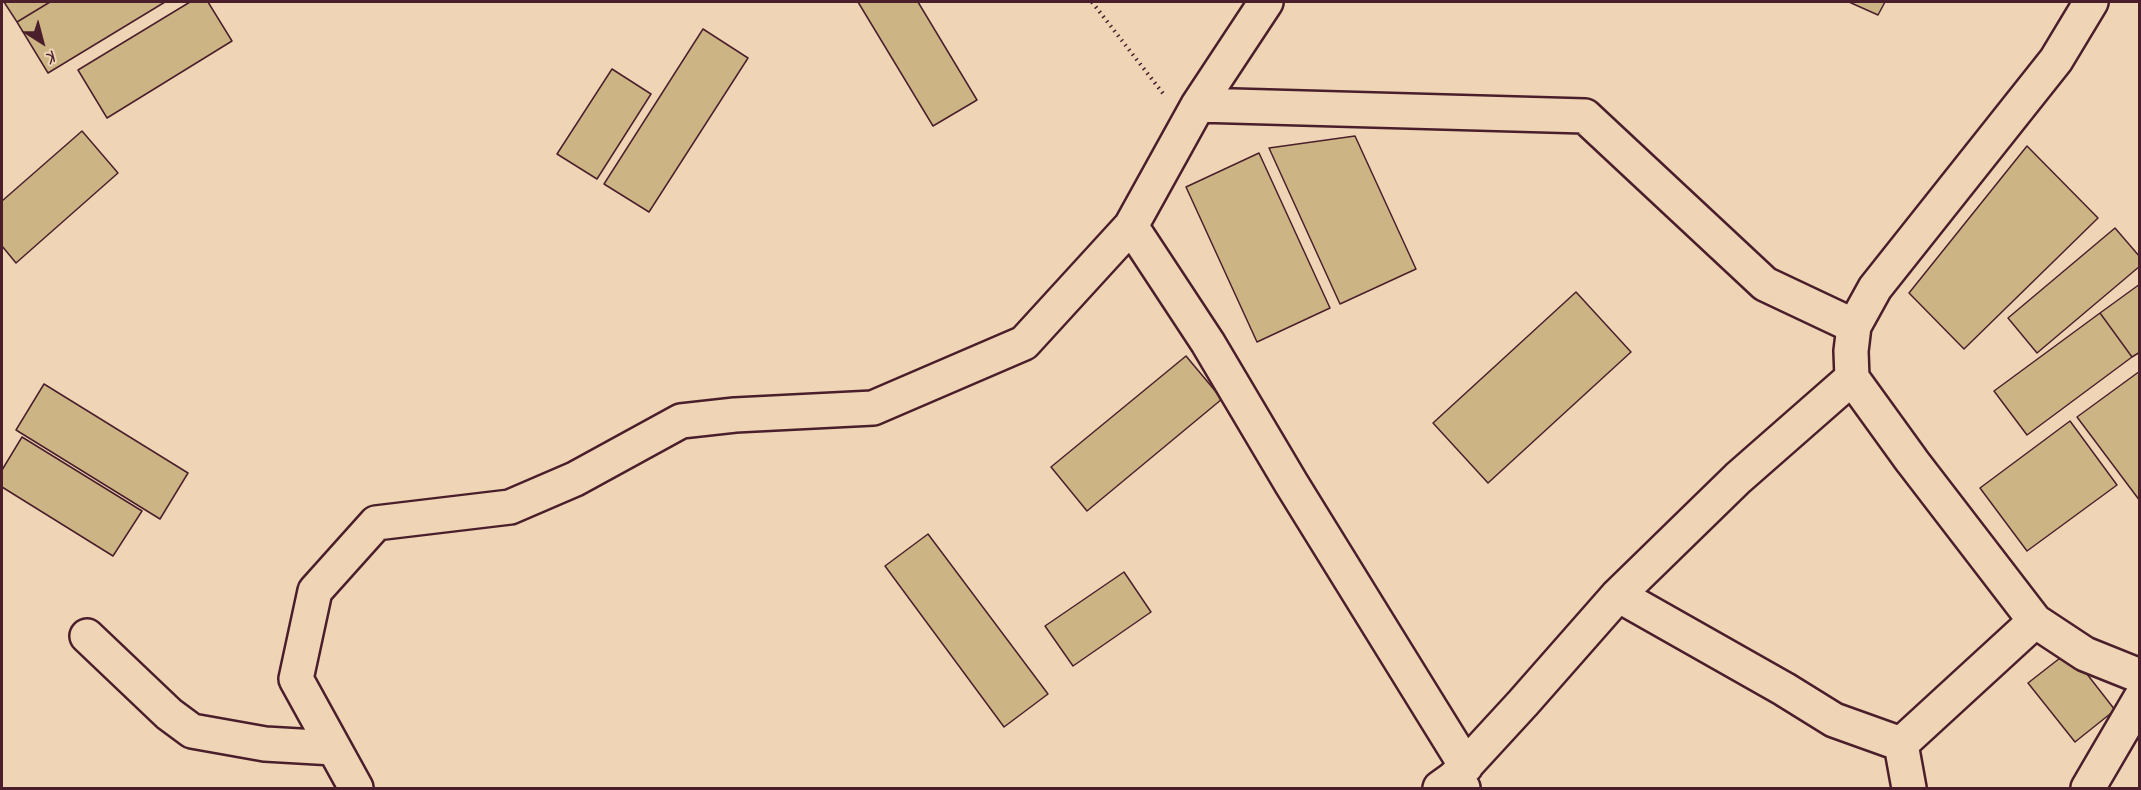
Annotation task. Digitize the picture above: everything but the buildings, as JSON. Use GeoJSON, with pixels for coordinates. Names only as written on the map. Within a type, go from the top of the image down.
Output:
{"type":"FeatureCollection","features":[{"type":"Feature","properties":{"kind":"street"},"geometry":{"type":"LineString","coordinates":[[356,789],[296,679],[315,591],[376,523],[510,507],[575,479],[681,421],[735,415],[873,408],[1023,343],[1131,226],[1198,105],[1266,2]]}},
{"type":"Feature","properties":{"kind":"street"},"geometry":{"type":"LineString","coordinates":[[2091,2],[2056,60],[1875,288],[1854,326],[1851,351],[1852,378],[1918,470],[2035,621],[2085,654],[2139,676]]}},
{"type":"Feature","properties":{"kind":"street"},"geometry":{"type":"LineString","coordinates":[[1198,105],[1585,116],[1765,284],[1854,326]]}},
{"type":"Feature","properties":{"kind":"street"},"geometry":{"type":"LineString","coordinates":[[1131,226],[1208,343],[1290,483],[1456,780],[1618,595],[1738,478],[1852,378]]}},
{"type":"Feature","properties":{"kind":"street"},"geometry":{"type":"LineString","coordinates":[[1618,595],[1784,688],[1834,720],[1901,744]]}},
{"type":"Feature","properties":{"kind":"street"},"geometry":{"type":"LineString","coordinates":[[1901,744],[2035,621]]}},
{"type":"Feature","properties":{"kind":"street"},"geometry":{"type":"LineString","coordinates":[[87,636],[169,714],[192,731],[265,744],[334,748]]}},
{"type":"Feature","properties":{"kind":"street"},"geometry":{"type":"LineString","coordinates":[[2088,789],[2139,699]]}},
{"type":"Feature","properties":{"kind":"street"},"geometry":{"type":"LineString","coordinates":[[1901,744],[1909,789]]}},
{"type":"Feature","properties":{"kind":"path"},"geometry":{"type":"LineString","coordinates":[[1092,2],[1170,102],[1198,105]]}}]}
